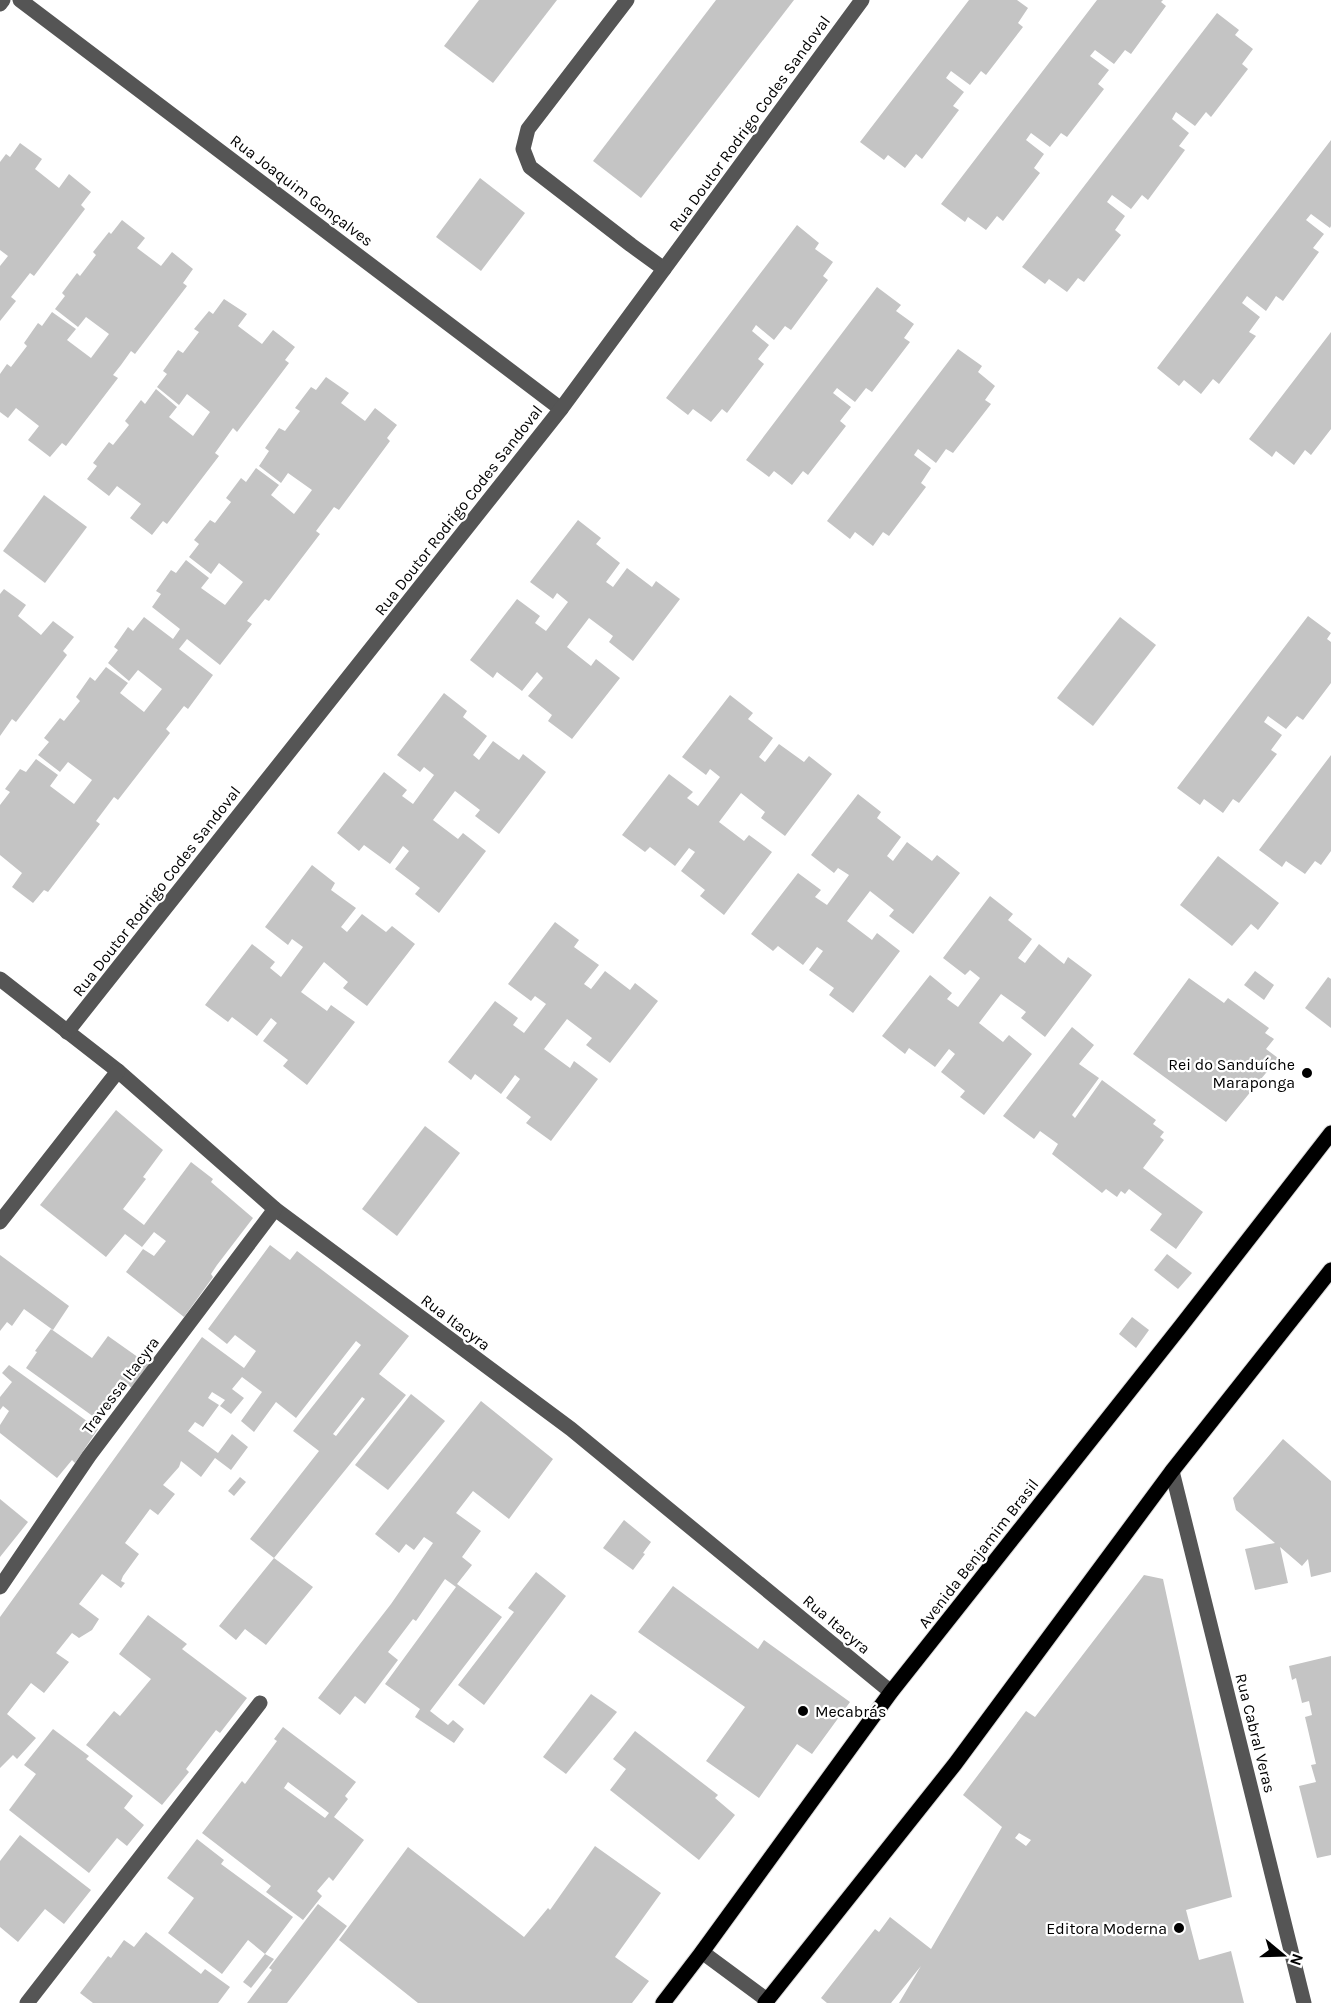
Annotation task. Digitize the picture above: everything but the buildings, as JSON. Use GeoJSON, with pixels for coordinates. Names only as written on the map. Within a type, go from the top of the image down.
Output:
{"type":"FeatureCollection","features":[{"type":"Feature","properties":{"kind":"main road","name":"Avenida Benjamim Brasil"},"geometry":{"type":"LineString","coordinates":[[663,2003],[891,1692],[1331,1133]]}},
{"type":"Feature","properties":{"kind":"main road"},"geometry":{"type":"LineString","coordinates":[[766,2002],[955,1764],[1172,1471],[1331,1270]]}},
{"type":"Feature","properties":{"kind":"street","name":"Rua Joaquim Gonçalves"},"geometry":{"type":"LineString","coordinates":[[20,0],[561,409]]}},
{"type":"Feature","properties":{"kind":"street"},"geometry":{"type":"LineString","coordinates":[[627,0],[528,129],[523,149],[530,167],[664,269]]}},
{"type":"Feature","properties":{"kind":"street","name":"Rua Doutor Rodrigo Codes Sandoval"},"geometry":{"type":"LineString","coordinates":[[67,1032],[561,409],[862,0]]}},
{"type":"Feature","properties":{"kind":"street","name":"Rua Itacyra"},"geometry":{"type":"LineString","coordinates":[[0,980],[118,1071],[275,1209],[571,1429],[891,1692]]}},
{"type":"Feature","properties":{"kind":"street"},"geometry":{"type":"LineString","coordinates":[[0,1222],[118,1071]]}},
{"type":"Feature","properties":{"kind":"street","name":"Travessa Itacyra"},"geometry":{"type":"LineString","coordinates":[[0,1587],[89,1456],[275,1209]]}},
{"type":"Feature","properties":{"kind":"street","name":"Rua Cabral Veras"},"geometry":{"type":"LineString","coordinates":[[1172,1471],[1304,2003]]}},
{"type":"Feature","properties":{"kind":"street"},"geometry":{"type":"LineString","coordinates":[[27,2003],[260,1703]]}},
{"type":"Feature","properties":{"kind":"street"},"geometry":{"type":"LineString","coordinates":[[702,1952],[766,2002]]}},
{"type":"Feature","properties":{"kind":"place","name":"Rei do Sanduíche Maraponga"},"geometry":{"type":"Point","coordinates":[1307,1073]}},
{"type":"Feature","properties":{"kind":"place","name":"Mecabrás"},"geometry":{"type":"Point","coordinates":[803,1711]}},
{"type":"Feature","properties":{"kind":"place","name":"Editora Moderna"},"geometry":{"type":"Point","coordinates":[1179,1928]}}]}
